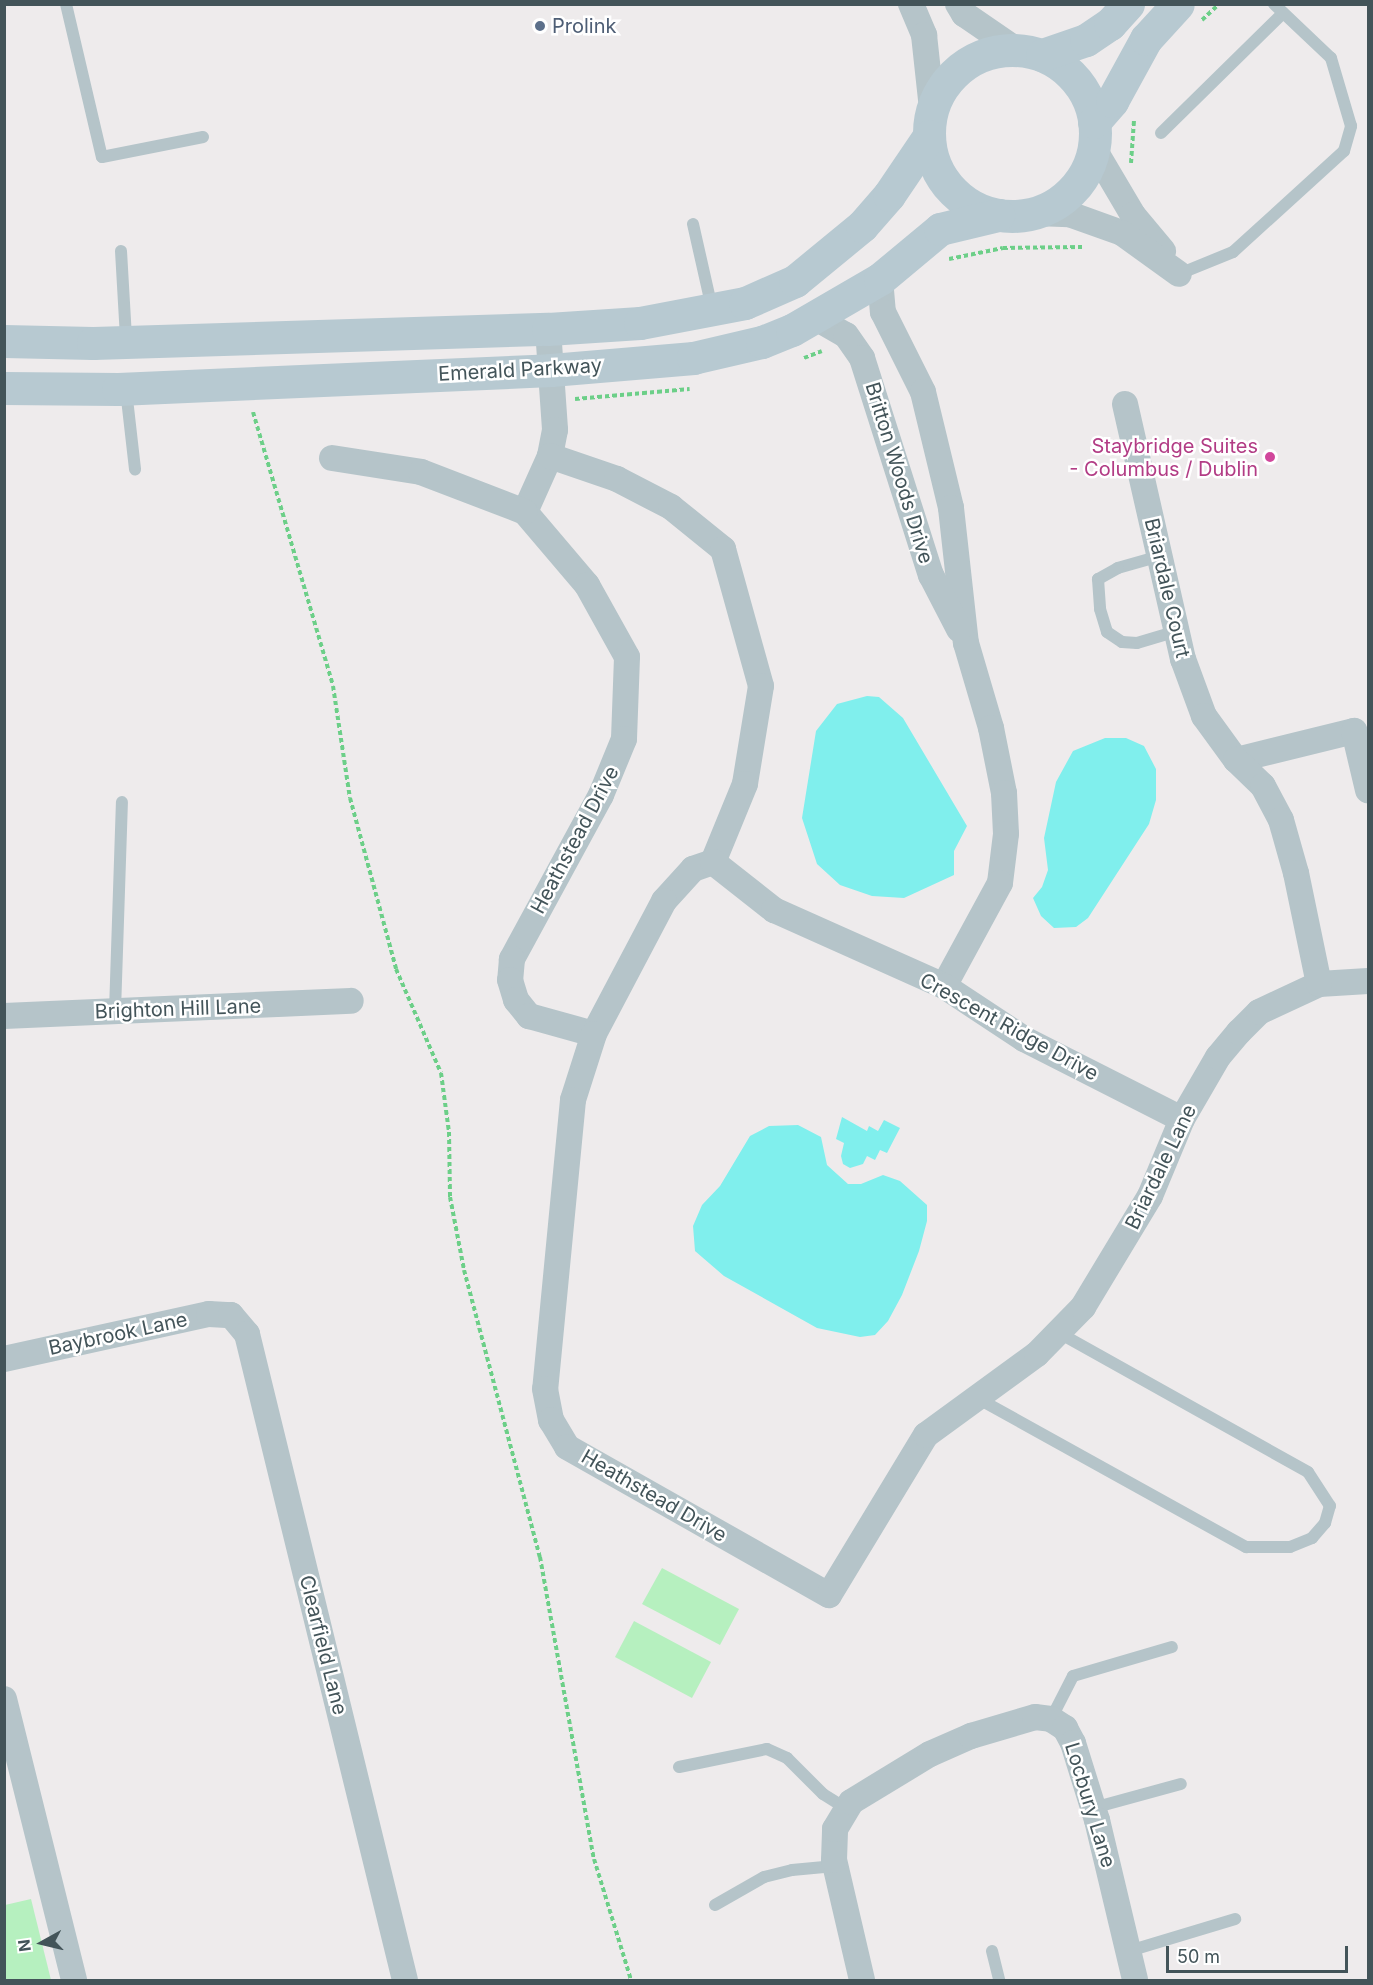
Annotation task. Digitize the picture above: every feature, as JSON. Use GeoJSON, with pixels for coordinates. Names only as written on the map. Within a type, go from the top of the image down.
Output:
{"type":"FeatureCollection","features":[{"type":"Feature","properties":{"kind":"main road"},"geometry":{"type":"LineString","coordinates":[[1128,4],[1110,24],[1086,40],[1028,52],[988,52],[963,65],[944,84],[930,123],[934,164],[949,188],[971,206],[998,215],[1036,213],[1056,204],[1073,189],[1086,170],[1094,135],[1146,39],[1178,4]]}},
{"type":"Feature","properties":{"kind":"main road"},"geometry":{"type":"LineString","coordinates":[[1028,52],[1061,66],[1077,81],[1089,100],[1094,135]]}},
{"type":"Feature","properties":{"kind":"main road","name":"Emerald Parkway"},"geometry":{"type":"LineString","coordinates":[[4,341],[127,342],[548,329],[640,323],[745,303],[795,281],[835,250],[890,195],[930,123]]}},
{"type":"Feature","properties":{"kind":"main road","name":"Emerald Parkway"},"geometry":{"type":"LineString","coordinates":[[4,388],[125,388],[551,370],[693,358],[762,342],[816,318],[880,279],[940,229],[998,215]]}},
{"type":"Feature","properties":{"kind":"street"},"geometry":{"type":"LineString","coordinates":[[911,4],[924,35],[930,123]]}},
{"type":"Feature","properties":{"kind":"street"},"geometry":{"type":"LineString","coordinates":[[958,4],[964,14],[1028,52]]}},
{"type":"Feature","properties":{"kind":"street"},"geometry":{"type":"LineString","coordinates":[[1094,135],[1133,215],[1179,273]]}},
{"type":"Feature","properties":{"kind":"street"},"geometry":{"type":"LineString","coordinates":[[1036,213],[1069,214],[1122,233],[1179,273]]}},
{"type":"Feature","properties":{"kind":"street","name":"Britton Woods Drive"},"geometry":{"type":"LineString","coordinates":[[880,279],[883,312],[922,392],[951,508],[966,643],[993,739],[1004,793],[1006,834],[1000,883],[944,987]]}},
{"type":"Feature","properties":{"kind":"street","name":"Britton Woods Drive"},"geometry":{"type":"LineString","coordinates":[[816,318],[846,335],[862,358],[931,575],[966,643]]}},
{"type":"Feature","properties":{"kind":"street"},"geometry":{"type":"LineString","coordinates":[[525,512],[550,456],[555,430],[548,329]]}},
{"type":"Feature","properties":{"kind":"street","name":"Briardale Court"},"geometry":{"type":"LineString","coordinates":[[1125,404],[1177,631],[1204,716],[1236,760],[1263,786],[1281,820],[1296,873],[1318,984]]}},
{"type":"Feature","properties":{"kind":"street"},"geometry":{"type":"LineString","coordinates":[[550,456],[617,479],[671,507],[723,549],[761,686],[745,784],[713,862]]}},
{"type":"Feature","properties":{"kind":"street","name":"Heathstead Drive"},"geometry":{"type":"LineString","coordinates":[[332,458],[421,472],[525,512],[587,585],[627,657],[624,739],[618,759],[512,959],[510,980],[516,1000],[529,1016],[594,1034]]}},
{"type":"Feature","properties":{"kind":"street"},"geometry":{"type":"LineString","coordinates":[[1236,760],[1354,730],[1368,790]]}},
{"type":"Feature","properties":{"kind":"street","name":"Heathstead Drive"},"geometry":{"type":"LineString","coordinates":[[713,862],[693,869],[664,902],[594,1034],[573,1100],[566,1142],[560,1245],[548,1325],[545,1389],[551,1420],[567,1447],[828,1595],[926,1435],[976,1397]]}},
{"type":"Feature","properties":{"kind":"street","name":"Crescent Ridge Drive"},"geometry":{"type":"LineString","coordinates":[[713,862],[774,910],[944,987],[1024,1039],[1182,1119]]}},
{"type":"Feature","properties":{"kind":"street","name":"Briardale Lane"},"geometry":{"type":"LineString","coordinates":[[976,1397],[1037,1354],[1083,1307],[1150,1196],[1182,1119],[1218,1057],[1239,1032],[1259,1012],[1318,984],[1368,981]]}},
{"type":"Feature","properties":{"kind":"street","name":"Brighton Hill Lane"},"geometry":{"type":"LineString","coordinates":[[4,1016],[351,1001]]}},
{"type":"Feature","properties":{"kind":"street","name":"Baybrook Lane"},"geometry":{"type":"LineString","coordinates":[[4,1359],[209,1314],[231,1315]]}},
{"type":"Feature","properties":{"kind":"street","name":"Clearfield Lane"},"geometry":{"type":"LineString","coordinates":[[231,1315],[247,1334],[405,1980]]}},
{"type":"Feature","properties":{"kind":"street"},"geometry":{"type":"LineString","coordinates":[[4,1699],[10,1743],[74,1980]]}},
{"type":"Feature","properties":{"kind":"street","name":"Locbury Lane"},"geometry":{"type":"LineString","coordinates":[[862,1980],[835,1866],[834,1829],[851,1802],[878,1784],[941,1749],[1035,1717],[1052,1719],[1065,1728],[1073,1743],[1093,1808],[1135,1980]]}},
{"type":"Feature","properties":{"kind":"lane"},"geometry":{"type":"LineString","coordinates":[[66,4],[102,157],[203,137]]}},
{"type":"Feature","properties":{"kind":"lane"},"geometry":{"type":"LineString","coordinates":[[1161,133],[1278,10],[1331,58],[1351,126],[1344,151],[1233,252],[1179,273]]}},
{"type":"Feature","properties":{"kind":"lane"},"geometry":{"type":"LineString","coordinates":[[693,224],[712,309]]}},
{"type":"Feature","properties":{"kind":"lane"},"geometry":{"type":"LineString","coordinates":[[121,251],[127,342]]}},
{"type":"Feature","properties":{"kind":"lane"},"geometry":{"type":"LineString","coordinates":[[125,388],[135,470]]}},
{"type":"Feature","properties":{"kind":"lane"},"geometry":{"type":"LineString","coordinates":[[1160,556],[1118,568],[1098,579],[1100,609],[1107,632],[1122,642],[1137,643],[1177,631]]}},
{"type":"Feature","properties":{"kind":"lane"},"geometry":{"type":"LineString","coordinates":[[115,1011],[122,802]]}},
{"type":"Feature","properties":{"kind":"lane"},"geometry":{"type":"LineString","coordinates":[[976,1397],[1246,1547],[1290,1547],[1312,1538],[1325,1523],[1330,1506],[1308,1472],[1058,1332]]}},
{"type":"Feature","properties":{"kind":"lane"},"geometry":{"type":"LineString","coordinates":[[1052,1719],[1073,1676],[1172,1647]]}},
{"type":"Feature","properties":{"kind":"lane"},"geometry":{"type":"LineString","coordinates":[[679,1767],[767,1749],[787,1758],[824,1794],[847,1809]]}},
{"type":"Feature","properties":{"kind":"lane"},"geometry":{"type":"LineString","coordinates":[[1093,1808],[1181,1784]]}},
{"type":"Feature","properties":{"kind":"lane"},"geometry":{"type":"LineString","coordinates":[[716,1905],[729,1901],[764,1877],[792,1870],[835,1866]]}},
{"type":"Feature","properties":{"kind":"lane"},"geometry":{"type":"LineString","coordinates":[[1128,1951],[1235,1919]]}},
{"type":"Feature","properties":{"kind":"lane"},"geometry":{"type":"LineString","coordinates":[[992,1951],[999,1980]]}},
{"type":"Feature","properties":{"kind":"path"},"geometry":{"type":"LineString","coordinates":[[253,412],[333,686],[350,798],[396,969],[441,1073],[449,1132],[450,1197],[464,1270],[540,1557],[594,1859],[631,1980]]}},
{"type":"Feature","properties":{"kind":"green space"},"geometry":{"type":"Polygon","coordinates":[[[662,1568],[739,1609],[720,1645],[642,1604],[662,1568]]]}},
{"type":"Feature","properties":{"kind":"green space"},"geometry":{"type":"Polygon","coordinates":[[[634,1621],[711,1662],[692,1698],[615,1657],[634,1621]]]}},
{"type":"Feature","properties":{"kind":"green space"},"geometry":{"type":"Polygon","coordinates":[[[31,1899],[51,1980],[5,1980],[5,1905],[31,1899]]]}},
{"type":"Feature","properties":{"kind":"water"},"geometry":{"type":"Polygon","coordinates":[[[867,696],[879,697],[903,718],[967,826],[954,851],[954,875],[904,898],[872,896],[840,885],[817,864],[802,818],[816,731],[837,704],[867,696]]]}},
{"type":"Feature","properties":{"kind":"water"},"geometry":{"type":"Polygon","coordinates":[[[1105,738],[1126,738],[1144,746],[1156,769],[1156,800],[1149,824],[1088,918],[1076,927],[1054,928],[1041,916],[1033,898],[1042,887],[1048,870],[1044,838],[1056,782],[1073,751],[1105,738]]]}},
{"type":"Feature","properties":{"kind":"water"},"geometry":{"type":"Polygon","coordinates":[[[842,1117],[867,1131],[869,1126],[878,1131],[884,1120],[900,1128],[887,1153],[880,1150],[875,1160],[867,1156],[863,1164],[850,1168],[843,1164],[841,1156],[844,1143],[836,1139],[842,1117]]]}},
{"type":"Feature","properties":{"kind":"water"},"geometry":{"type":"Polygon","coordinates":[[[798,1125],[821,1137],[827,1165],[848,1184],[861,1184],[883,1175],[900,1181],[927,1205],[927,1221],[919,1251],[902,1295],[888,1321],[875,1335],[860,1337],[817,1328],[724,1276],[695,1251],[693,1226],[702,1205],[720,1186],[750,1136],[769,1126],[798,1125]]]}},
{"type":"Feature","properties":{"kind":"place","name":"Prolink"},"geometry":{"type":"Point","coordinates":[540,26]}},
{"type":"Feature","properties":{"kind":"place","name":"Staybridge Suites - Columbus / Dublin"},"geometry":{"type":"Point","coordinates":[1270,457]}}]}
